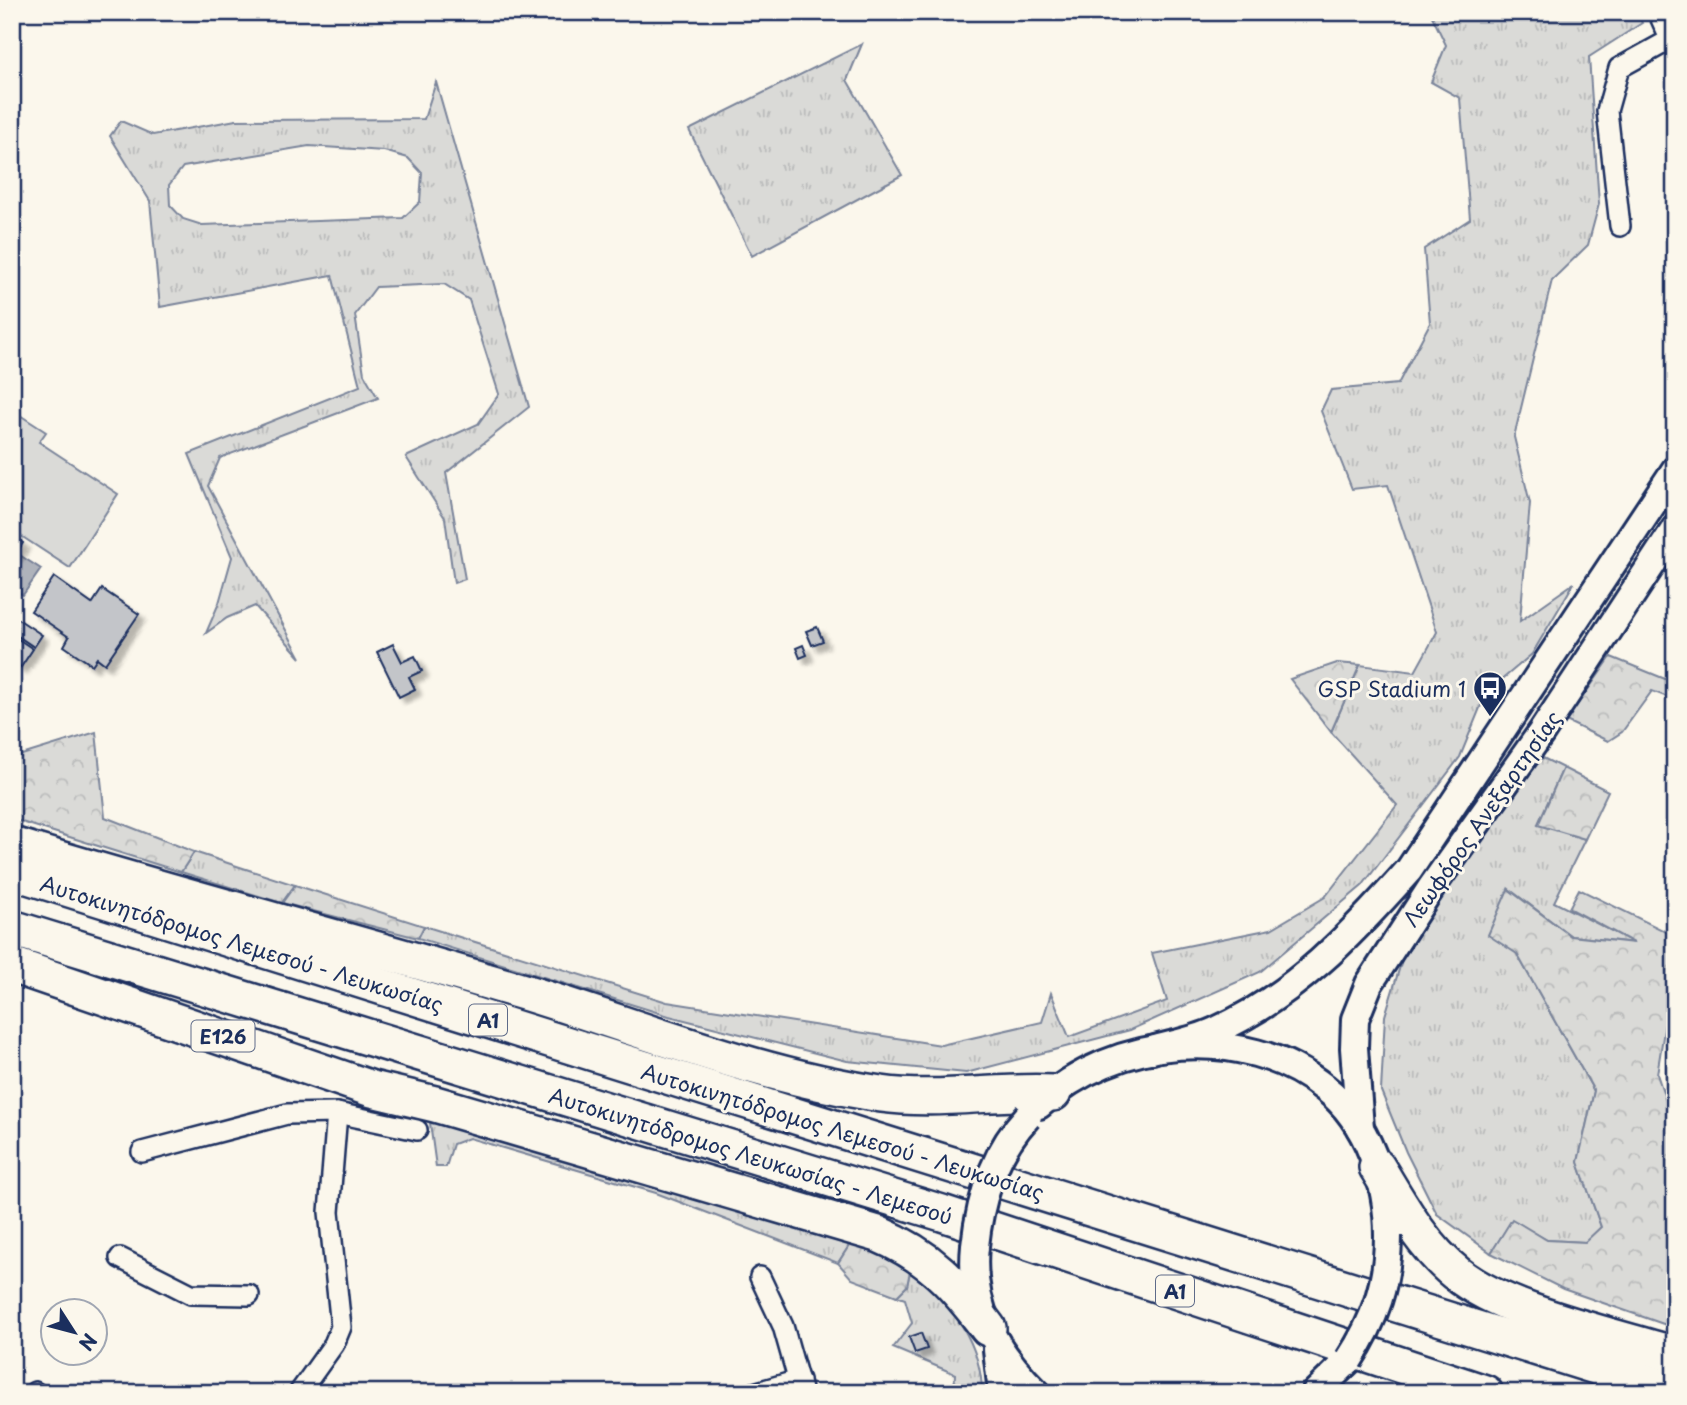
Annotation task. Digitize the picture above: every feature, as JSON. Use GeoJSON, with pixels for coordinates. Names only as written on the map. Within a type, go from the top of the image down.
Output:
{"type":"FeatureCollection","features":[{"type":"Feature","properties":{"kind":"highway"},"geometry":{"type":"LineString","coordinates":[[12,845],[166,892],[368,946],[598,1015],[747,1065],[835,1087],[937,1099],[1021,1091],[1053,1093]]}},
{"type":"Feature","properties":{"kind":"highway","name":"Αυτοκινητόδρομος Λεμεσού - Λευκωσίας"},"geometry":{"type":"LineString","coordinates":[[12,871],[1675,1391]]}},
{"type":"Feature","properties":{"kind":"highway","name":"Αυτοκινητόδρομος Λευκωσίας - Λεμεσού"},"geometry":{"type":"LineString","coordinates":[[12,928],[929,1209],[1485,1393]]}},
{"type":"Feature","properties":{"kind":"highway"},"geometry":{"type":"LineString","coordinates":[[12,946],[180,1001],[426,1117],[878,1234],[920,1253],[937,1268],[992,1334]]}},
{"type":"Feature","properties":{"kind":"highway","name":"E126"},"geometry":{"type":"LineString","coordinates":[[12,965],[372,1088],[426,1117]]}},
{"type":"Feature","properties":{"kind":"highway"},"geometry":{"type":"LineString","coordinates":[[1377,1167],[1403,1209],[1440,1258],[1478,1289],[1554,1318],[1675,1354]]}},
{"type":"Feature","properties":{"kind":"main road","name":"Λεωφόρος Ανεξαρτησίας"},"geometry":{"type":"LineString","coordinates":[[1152,1049],[1212,1032],[1251,1014],[1292,987],[1358,928],[1409,870],[1675,470]]}},
{"type":"Feature","properties":{"kind":"main road","name":"Λεωφόρος Ανεξαρτησίας"},"geometry":{"type":"LineString","coordinates":[[1360,1128],[1354,1048],[1356,1019],[1368,984],[1431,888],[1541,733],[1675,529]]}},
{"type":"Feature","properties":{"kind":"main road"},"geometry":{"type":"LineString","coordinates":[[1002,1393],[992,1334],[972,1276],[988,1179],[1010,1134],[1053,1093],[1085,1072],[1133,1053],[1179,1045],[1228,1048],[1276,1060],[1326,1088],[1360,1128],[1377,1167],[1385,1196],[1388,1236],[1385,1280],[1378,1308],[1349,1360],[1315,1393]]}},
{"type":"Feature","properties":{"kind":"main road"},"geometry":{"type":"LineString","coordinates":[[992,1334],[1013,1369],[1037,1393]]}},
{"type":"Feature","properties":{"kind":"street"},"geometry":{"type":"LineString","coordinates":[[1620,226],[1607,111],[1619,68],[1672,38],[1658,12]]}},
{"type":"Feature","properties":{"kind":"street"},"geometry":{"type":"LineString","coordinates":[[299,1393],[334,1344],[341,1327],[329,1212],[337,1113]]}},
{"type":"Feature","properties":{"kind":"street"},"geometry":{"type":"LineString","coordinates":[[142,1152],[287,1114],[426,1117]]}},
{"type":"Feature","properties":{"kind":"street"},"geometry":{"type":"LineString","coordinates":[[120,1258],[191,1294],[249,1295]]}},
{"type":"Feature","properties":{"kind":"street"},"geometry":{"type":"LineString","coordinates":[[754,1393],[801,1386],[783,1326],[760,1277]]}},
{"type":"Feature","properties":{"kind":"green space"},"geometry":{"type":"Polygon","coordinates":[[[1430,12],[1637,12],[1642,23],[1589,57],[1599,204],[1588,245],[1552,280],[1514,437],[1530,503],[1520,621],[1574,583],[1532,654],[1486,693],[1460,757],[1362,886],[1260,972],[1130,1030],[966,1073],[847,1061],[669,1016],[418,938],[424,926],[667,1002],[941,1045],[1042,1022],[1051,993],[1069,1037],[1167,1001],[1152,953],[1271,929],[1325,897],[1397,805],[1331,732],[1360,665],[1415,672],[1437,632],[1388,485],[1352,489],[1321,411],[1331,390],[1398,384],[1430,323],[1424,249],[1470,219],[1460,98],[1431,82],[1446,45],[1430,12]]]}},
{"type":"Feature","properties":{"kind":"green space"},"geometry":{"type":"Polygon","coordinates":[[[862,44],[847,80],[902,175],[752,256],[689,130],[862,44]]]}},
{"type":"Feature","properties":{"kind":"green space"},"geometry":{"type":"Polygon","coordinates":[[[436,82],[529,407],[446,473],[465,579],[454,583],[445,518],[406,457],[478,424],[499,394],[469,300],[444,284],[376,287],[355,315],[364,374],[378,398],[220,458],[208,486],[301,658],[255,606],[227,618],[206,633],[219,603],[232,557],[189,454],[360,386],[332,275],[160,307],[150,201],[110,136],[121,121],[153,135],[236,120],[424,119],[436,82]],[[309,146],[183,167],[169,185],[170,205],[183,219],[202,225],[403,218],[420,202],[422,173],[408,158],[384,151],[309,146]]]}},
{"type":"Feature","properties":{"kind":"green space"},"geometry":{"type":"Polygon","coordinates":[[[12,410],[46,432],[39,442],[118,494],[70,568],[12,530],[12,410]]]}},
{"type":"Feature","properties":{"kind":"green space"},"geometry":{"type":"Polygon","coordinates":[[[1611,657],[1675,683],[1675,700],[1652,691],[1622,732],[1608,741],[1566,721],[1611,657]]]}},
{"type":"Feature","properties":{"kind":"green space"},"geometry":{"type":"Polygon","coordinates":[[[1337,663],[1360,665],[1331,732],[1290,679],[1337,663]]]}},
{"type":"Feature","properties":{"kind":"green space"},"geometry":{"type":"Polygon","coordinates":[[[96,732],[105,817],[194,852],[181,872],[12,819],[12,758],[96,732]]]}},
{"type":"Feature","properties":{"kind":"green space"},"geometry":{"type":"Polygon","coordinates":[[[1539,756],[1563,768],[1538,824],[1585,839],[1554,902],[1636,943],[1571,936],[1509,889],[1517,954],[1594,1091],[1578,1162],[1601,1227],[1586,1242],[1547,1240],[1512,1220],[1491,1253],[1437,1214],[1406,1152],[1381,1091],[1385,1016],[1404,953],[1539,756]]]}},
{"type":"Feature","properties":{"kind":"green space"},"geometry":{"type":"Polygon","coordinates":[[[1563,768],[1608,791],[1585,839],[1538,825],[1563,768]]]}},
{"type":"Feature","properties":{"kind":"green space"},"geometry":{"type":"Polygon","coordinates":[[[194,852],[295,885],[282,903],[181,872],[194,852]]]}},
{"type":"Feature","properties":{"kind":"green space"},"geometry":{"type":"Polygon","coordinates":[[[295,885],[424,926],[418,938],[282,903],[295,885]]]}},
{"type":"Feature","properties":{"kind":"green space"},"geometry":{"type":"Polygon","coordinates":[[[1508,889],[1571,936],[1634,943],[1569,908],[1579,889],[1675,936],[1675,986],[1669,999],[1657,1074],[1675,1128],[1675,1328],[1563,1289],[1491,1253],[1512,1219],[1547,1240],[1585,1242],[1601,1227],[1578,1162],[1594,1091],[1517,954],[1488,935],[1508,889]]]}},
{"type":"Feature","properties":{"kind":"green space"},"geometry":{"type":"Polygon","coordinates":[[[1675,1014],[1675,1138],[1667,1092],[1666,1060],[1675,1014]]]}},
{"type":"Feature","properties":{"kind":"green space"},"geometry":{"type":"Polygon","coordinates":[[[430,1123],[449,1124],[856,1235],[838,1263],[656,1193],[469,1138],[453,1144],[446,1167],[436,1167],[430,1123]]]}},
{"type":"Feature","properties":{"kind":"green space"},"geometry":{"type":"Polygon","coordinates":[[[856,1235],[912,1261],[907,1286],[897,1296],[852,1279],[838,1263],[856,1235]]]}},
{"type":"Feature","properties":{"kind":"green space"},"geometry":{"type":"Polygon","coordinates":[[[912,1261],[949,1306],[969,1338],[976,1355],[982,1393],[954,1393],[955,1374],[893,1348],[912,1323],[905,1299],[897,1296],[907,1286],[912,1261]]]}},
{"type":"Feature","properties":{"kind":"shaded area"},"geometry":{"type":"Polygon","coordinates":[[[12,550],[41,569],[23,595],[12,589],[12,550]]]}},
{"type":"Feature","properties":{"kind":"building"},"geometry":{"type":"Polygon","coordinates":[[[12,535],[23,543],[14,557],[12,556],[12,535]]]}},
{"type":"Feature","properties":{"kind":"building"},"geometry":{"type":"Polygon","coordinates":[[[54,577],[92,604],[102,589],[139,614],[105,664],[97,658],[92,665],[64,646],[69,637],[31,611],[54,577]]]}},
{"type":"Feature","properties":{"kind":"building"},"geometry":{"type":"Polygon","coordinates":[[[15,617],[42,635],[34,647],[12,632],[15,617]]]}},
{"type":"Feature","properties":{"kind":"building"},"geometry":{"type":"Polygon","coordinates":[[[817,627],[823,641],[812,645],[806,631],[817,627]]]}},
{"type":"Feature","properties":{"kind":"building"},"geometry":{"type":"Polygon","coordinates":[[[15,637],[33,649],[21,667],[12,661],[12,642],[15,637]]]}},
{"type":"Feature","properties":{"kind":"building"},"geometry":{"type":"Polygon","coordinates":[[[393,644],[402,662],[415,656],[422,671],[409,677],[415,689],[399,697],[377,652],[393,644]]]}},
{"type":"Feature","properties":{"kind":"building"},"geometry":{"type":"Polygon","coordinates":[[[803,645],[807,655],[800,658],[796,648],[803,645]]]}},
{"type":"Feature","properties":{"kind":"building"},"geometry":{"type":"Polygon","coordinates":[[[921,1333],[927,1349],[915,1353],[909,1337],[921,1333]]]}},
{"type":"Feature","properties":{"kind":"place","name":"GSP Stadium 1"},"geometry":{"type":"Point","coordinates":[1490,718]}}]}
